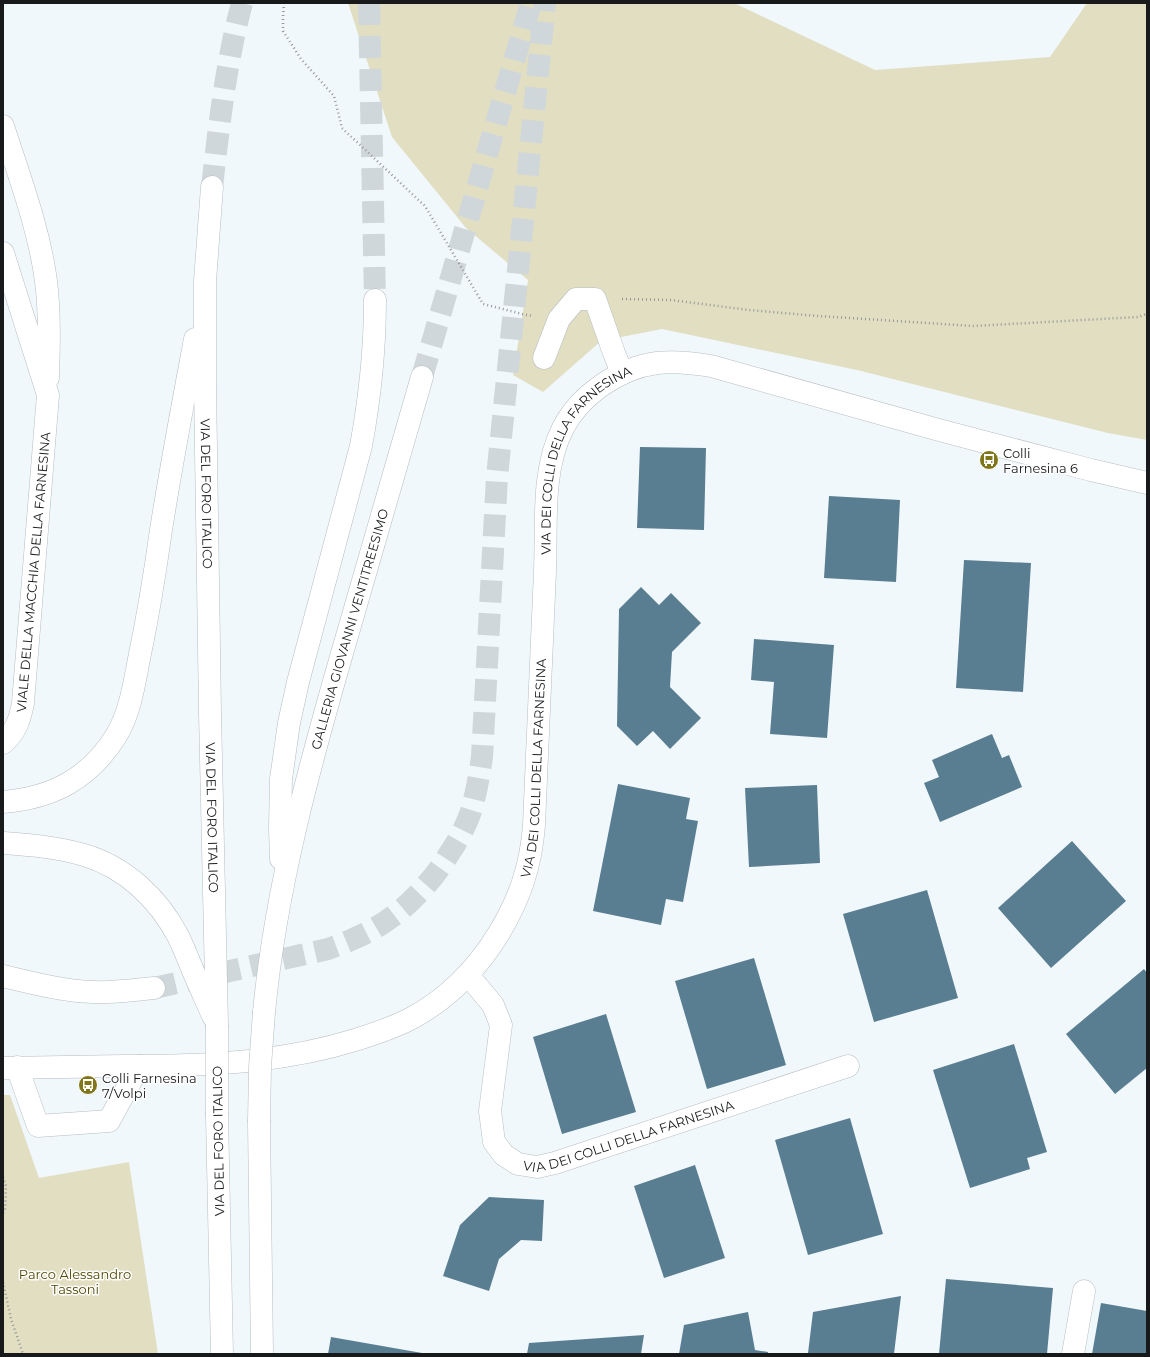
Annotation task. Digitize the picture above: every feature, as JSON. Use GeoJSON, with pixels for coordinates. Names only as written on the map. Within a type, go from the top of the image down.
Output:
{"type":"FeatureCollection","features":[{"type":"Feature","properties":{"kind":"main road","name":"VIALE DELLA MACCHIA DELLA FARNESINA"},"geometry":{"type":"LineString","coordinates":[[3,126],[34,225],[44,274],[49,330],[48,395],[23,703],[18,723],[12,734],[3,743]]}},
{"type":"Feature","properties":{"kind":"main road"},"geometry":{"type":"LineString","coordinates":[[3,802],[22,801],[42,796],[68,784],[88,769],[103,755],[116,736],[125,717],[132,696],[149,612],[167,488],[205,281],[212,187]]}},
{"type":"Feature","properties":{"kind":"main road","name":"VIALE DELLA MACCHIA DELLA FARNESINA"},"geometry":{"type":"LineString","coordinates":[[3,253],[48,395]]}},
{"type":"Feature","properties":{"kind":"main road","name":"VIA DEL FORO ITALICO"},"geometry":{"type":"LineString","coordinates":[[205,281],[206,518],[217,1025],[217,1116],[222,1354]]}},
{"type":"Feature","properties":{"kind":"main road"},"geometry":{"type":"LineString","coordinates":[[544,358],[559,319],[576,299],[595,299],[622,373]]}},
{"type":"Feature","properties":{"kind":"main road"},"geometry":{"type":"LineString","coordinates":[[262,1354],[258,1122],[260,1068],[268,969],[283,882],[280,848],[281,779],[285,744],[298,682],[368,411],[375,338],[375,300]]}},
{"type":"Feature","properties":{"kind":"main road","name":"VIA DEI COLLI DELLA FARNESINA"},"geometry":{"type":"LineString","coordinates":[[10,1067],[205,1064],[264,1059],[305,1053],[339,1045],[388,1029],[410,1019],[445,996],[482,960],[511,913],[519,895],[530,861],[534,825],[548,483],[553,456],[558,438],[572,412],[592,393],[622,373],[642,366],[657,363],[684,362],[711,366],[938,430],[1147,483]]}},
{"type":"Feature","properties":{"kind":"main road","name":"GALLERIA GIOVANNI VENTITREESIMO"},"geometry":{"type":"LineString","coordinates":[[283,882],[317,740],[422,377]]}},
{"type":"Feature","properties":{"kind":"main road"},"geometry":{"type":"LineString","coordinates":[[3,844],[38,846],[84,855],[108,864],[138,884],[165,914],[178,936],[217,1025]]}},
{"type":"Feature","properties":{"kind":"main road","name":"VIA DEI COLLI DELLA FARNESINA"},"geometry":{"type":"LineString","coordinates":[[468,975],[497,1011],[501,1025],[490,1111],[494,1142],[504,1155],[518,1164],[537,1167],[555,1163],[848,1066]]}},
{"type":"Feature","properties":{"kind":"main road"},"geometry":{"type":"LineString","coordinates":[[3,976],[54,988],[92,992],[118,992],[154,988]]}},
{"type":"Feature","properties":{"kind":"main road"},"geometry":{"type":"LineString","coordinates":[[10,1067],[38,1126],[109,1121],[139,1066]]}},
{"type":"Feature","properties":{"kind":"main road"},"geometry":{"type":"LineString","coordinates":[[1074,1354],[1084,1291]]}},
{"type":"Feature","properties":{"kind":"path"},"geometry":{"type":"LineString","coordinates":[[284,3],[283,31],[301,60],[334,96],[342,128],[425,206],[483,304],[522,314],[559,319]]}},
{"type":"Feature","properties":{"kind":"path"},"geometry":{"type":"LineString","coordinates":[[595,299],[671,300],[749,310],[818,316],[974,326],[1137,317],[1147,314]]}},
{"type":"Feature","properties":{"kind":"path"},"geometry":{"type":"LineString","coordinates":[[3,1177],[6,1186],[5,1210],[3,1213]]}},
{"type":"Feature","properties":{"kind":"path"},"geometry":{"type":"LineString","coordinates":[[3,1282],[11,1319],[23,1354]]}},
{"type":"Feature","properties":{"kind":"green space"},"geometry":{"type":"Polygon","coordinates":[[[348,3],[734,3],[875,70],[1050,57],[1087,3],[1147,3],[1147,440],[1108,433],[857,370],[662,329],[601,341],[543,392],[513,375],[528,280],[466,228],[392,137],[348,3]]]}},
{"type":"Feature","properties":{"kind":"green space","name":"Parco Alessandro Tassoni"},"geometry":{"type":"Polygon","coordinates":[[[3,1095],[10,1095],[39,1178],[129,1162],[158,1354],[3,1354],[3,1095]]]}},
{"type":"Feature","properties":{"kind":"building"},"geometry":{"type":"Polygon","coordinates":[[[640,447],[706,448],[704,530],[637,528],[640,447]]]}},
{"type":"Feature","properties":{"kind":"building"},"geometry":{"type":"Polygon","coordinates":[[[829,496],[900,500],[896,582],[824,578],[829,496]]]}},
{"type":"Feature","properties":{"kind":"building"},"geometry":{"type":"Polygon","coordinates":[[[964,560],[1031,563],[1023,692],[956,688],[964,560]]]}},
{"type":"Feature","properties":{"kind":"building"},"geometry":{"type":"Polygon","coordinates":[[[641,587],[659,605],[671,593],[701,623],[672,652],[670,687],[701,718],[670,749],[653,731],[637,746],[617,726],[619,609],[641,587]]]}},
{"type":"Feature","properties":{"kind":"building"},"geometry":{"type":"Polygon","coordinates":[[[754,639],[834,645],[827,738],[770,734],[774,682],[751,680],[754,639]]]}},
{"type":"Feature","properties":{"kind":"building"},"geometry":{"type":"Polygon","coordinates":[[[992,734],[1002,758],[1009,755],[1022,787],[940,822],[924,783],[939,777],[932,760],[992,734]]]}},
{"type":"Feature","properties":{"kind":"building"},"geometry":{"type":"Polygon","coordinates":[[[618,784],[690,798],[686,819],[698,821],[683,902],[666,899],[661,925],[593,911],[618,784]]]}},
{"type":"Feature","properties":{"kind":"building"},"geometry":{"type":"Polygon","coordinates":[[[817,785],[820,863],[749,867],[745,788],[817,785]]]}},
{"type":"Feature","properties":{"kind":"building"},"geometry":{"type":"Polygon","coordinates":[[[1072,841],[1126,901],[1051,968],[998,908],[1072,841]]]}},
{"type":"Feature","properties":{"kind":"building"},"geometry":{"type":"Polygon","coordinates":[[[927,890],[958,998],[874,1022],[843,914],[927,890]]]}},
{"type":"Feature","properties":{"kind":"building"},"geometry":{"type":"Polygon","coordinates":[[[754,958],[786,1065],[707,1089],[675,981],[754,958]]]}},
{"type":"Feature","properties":{"kind":"building"},"geometry":{"type":"Polygon","coordinates":[[[1144,969],[1147,973],[1147,1068],[1115,1094],[1066,1034],[1144,969]]]}},
{"type":"Feature","properties":{"kind":"building"},"geometry":{"type":"Polygon","coordinates":[[[606,1014],[636,1112],[562,1134],[533,1037],[606,1014]]]}},
{"type":"Feature","properties":{"kind":"building"},"geometry":{"type":"Polygon","coordinates":[[[1014,1044],[1047,1152],[1027,1158],[1030,1169],[970,1188],[933,1070],[1014,1044]]]}},
{"type":"Feature","properties":{"kind":"building"},"geometry":{"type":"Polygon","coordinates":[[[850,1118],[883,1234],[808,1255],[775,1140],[850,1118]]]}},
{"type":"Feature","properties":{"kind":"building"},"geometry":{"type":"Polygon","coordinates":[[[695,1165],[725,1258],[664,1278],[634,1186],[695,1165]]]}},
{"type":"Feature","properties":{"kind":"building"},"geometry":{"type":"Polygon","coordinates":[[[489,1197],[544,1200],[542,1241],[521,1240],[499,1259],[489,1291],[443,1276],[460,1225],[489,1197]]]}},
{"type":"Feature","properties":{"kind":"building"},"geometry":{"type":"Polygon","coordinates":[[[946,1279],[1053,1288],[1047,1354],[939,1354],[946,1279]]]}},
{"type":"Feature","properties":{"kind":"building"},"geometry":{"type":"Polygon","coordinates":[[[901,1296],[894,1354],[808,1353],[813,1312],[901,1296]]]}},
{"type":"Feature","properties":{"kind":"building"},"geometry":{"type":"Polygon","coordinates":[[[1101,1303],[1147,1311],[1147,1354],[1092,1354],[1101,1303]]]}},
{"type":"Feature","properties":{"kind":"building"},"geometry":{"type":"Polygon","coordinates":[[[748,1312],[755,1350],[768,1352],[768,1354],[679,1354],[684,1325],[748,1312]]]}},
{"type":"Feature","properties":{"kind":"building"},"geometry":{"type":"Polygon","coordinates":[[[644,1335],[641,1354],[527,1354],[529,1343],[644,1335]]]}},
{"type":"Feature","properties":{"kind":"building"},"geometry":{"type":"Polygon","coordinates":[[[331,1337],[422,1353],[422,1354],[328,1354],[331,1337]]]}},
{"type":"Feature","properties":{"kind":"tunnel"},"geometry":{"type":"LineString","coordinates":[[212,187],[227,71],[242,3]]}},
{"type":"Feature","properties":{"kind":"tunnel"},"geometry":{"type":"LineString","coordinates":[[369,3],[375,300]]}},
{"type":"Feature","properties":{"kind":"tunnel"},"geometry":{"type":"LineString","coordinates":[[422,377],[531,3]]}},
{"type":"Feature","properties":{"kind":"tunnel"},"geometry":{"type":"LineString","coordinates":[[154,988],[328,949],[368,932],[395,915],[420,892],[440,867],[458,840],[468,819],[476,793],[482,757],[497,477],[545,3]]}},
{"type":"Feature","properties":{"kind":"place","name":"Colli Farnesina 6"},"geometry":{"type":"Point","coordinates":[989,460]}},
{"type":"Feature","properties":{"kind":"place","name":"Colli Farnesina 7/Volpi"},"geometry":{"type":"Point","coordinates":[88,1085]}}]}
